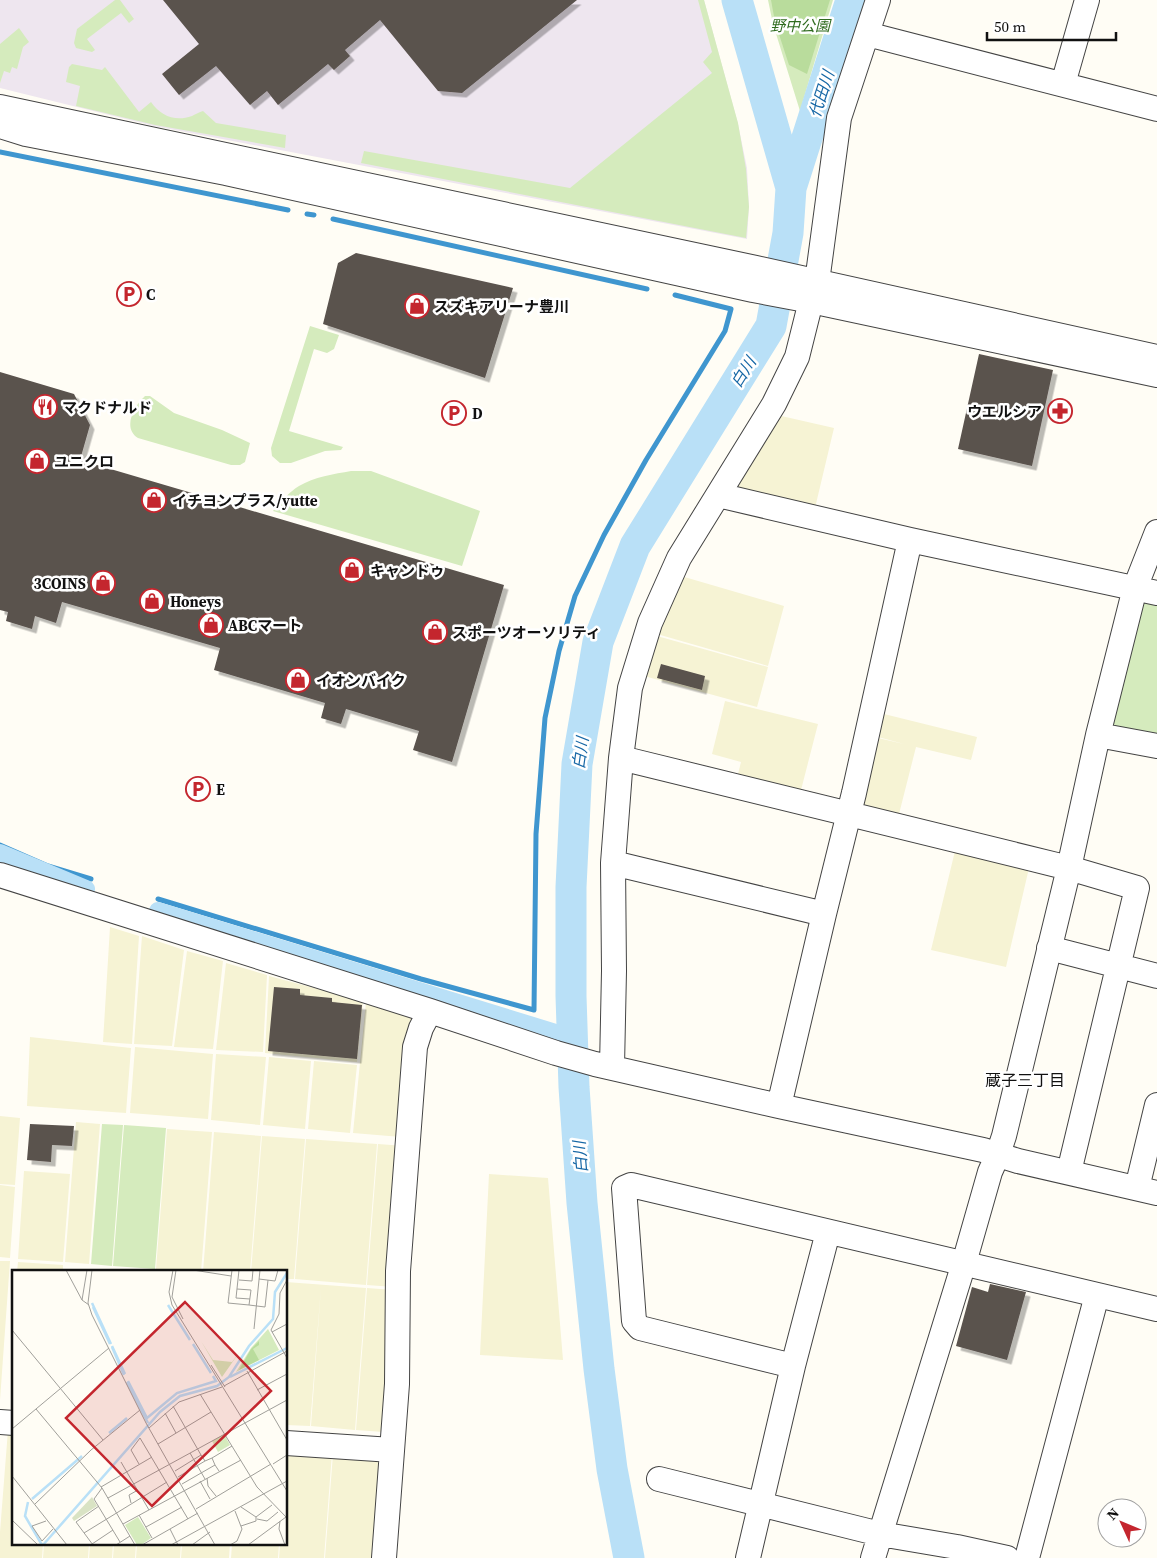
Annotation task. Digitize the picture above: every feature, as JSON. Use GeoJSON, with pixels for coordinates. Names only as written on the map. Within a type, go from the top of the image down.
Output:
{"type":"FeatureCollection","features":[{"type":"Feature","properties":{"kind":"street"},"geometry":{"type":"LineString","coordinates":[[603,1065],[614,971],[613,863],[621,758],[630,688],[650,623],[679,558],[774,404],[797,356],[807,290],[839,118],[878,0]]}},
{"type":"Feature","properties":{"kind":"street"},"geometry":{"type":"LineString","coordinates":[[1062,84],[1086,0]]}},
{"type":"Feature","properties":{"kind":"street"},"geometry":{"type":"LineString","coordinates":[[867,34],[1157,109]]}},
{"type":"Feature","properties":{"kind":"street"},"geometry":{"type":"LineString","coordinates":[[0,106],[755,279],[1157,357]]}},
{"type":"Feature","properties":{"kind":"street"},"geometry":{"type":"LineString","coordinates":[[0,126],[26,134],[226,173],[534,241],[755,279]]}},
{"type":"Feature","properties":{"kind":"street"},"geometry":{"type":"LineString","coordinates":[[325,211],[448,236],[534,241]]}},
{"type":"Feature","properties":{"kind":"street"},"geometry":{"type":"LineString","coordinates":[[807,290],[1157,375]]}},
{"type":"Feature","properties":{"kind":"street"},"geometry":{"type":"LineString","coordinates":[[718,495],[910,540],[1146,590]]}},
{"type":"Feature","properties":{"kind":"street"},"geometry":{"type":"LineString","coordinates":[[873,1558],[964,1263],[990,1172],[998,1154],[1070,868],[1098,735],[1146,590],[1157,532]]}},
{"type":"Feature","properties":{"kind":"street"},"geometry":{"type":"LineString","coordinates":[[779,1106],[910,540]]}},
{"type":"Feature","properties":{"kind":"street"},"geometry":{"type":"LineString","coordinates":[[1098,735],[1157,746]]}},
{"type":"Feature","properties":{"kind":"street"},"geometry":{"type":"LineString","coordinates":[[621,758],[1070,868],[1147,890],[1118,966],[1069,1172]]}},
{"type":"Feature","properties":{"kind":"street"},"geometry":{"type":"LineString","coordinates":[[613,863],[824,914]]}},
{"type":"Feature","properties":{"kind":"street"},"geometry":{"type":"LineString","coordinates":[[0,875],[430,1011],[556,1053],[779,1106],[998,1154],[1147,1191],[1157,1105]]}},
{"type":"Feature","properties":{"kind":"street"},"geometry":{"type":"LineString","coordinates":[[1049,948],[1157,976]]}},
{"type":"Feature","properties":{"kind":"street"},"geometry":{"type":"LineString","coordinates":[[384,1558],[385,1450],[397,1384],[398,1271],[415,1047],[421,1028],[430,1011]]}},
{"type":"Feature","properties":{"kind":"street"},"geometry":{"type":"LineString","coordinates":[[793,1366],[640,1328],[634,1320],[624,1188],[631,1185],[1157,1309]]}},
{"type":"Feature","properties":{"kind":"street"},"geometry":{"type":"LineString","coordinates":[[748,1558],[793,1366],[828,1232]]}},
{"type":"Feature","properties":{"kind":"street"},"geometry":{"type":"LineString","coordinates":[[1027,1558],[1097,1295]]}},
{"type":"Feature","properties":{"kind":"street"},"geometry":{"type":"LineString","coordinates":[[288,1443],[385,1450]]}},
{"type":"Feature","properties":{"kind":"street"},"geometry":{"type":"LineString","coordinates":[[659,1479],[956,1552],[1006,1558]]}},
{"type":"Feature","properties":{"kind":"shaded area"},"geometry":{"type":"Polygon","coordinates":[[[0,0],[704,0],[738,124],[747,168],[749,207],[747,239],[154,126],[0,88],[0,0]]]}},
{"type":"Feature","properties":{"kind":"shaded area"},"geometry":{"type":"Polygon","coordinates":[[[777,415],[834,428],[815,508],[733,489],[777,415]]]}},
{"type":"Feature","properties":{"kind":"shaded area"},"geometry":{"type":"Polygon","coordinates":[[[681,576],[784,606],[768,666],[657,634],[681,576]]]}},
{"type":"Feature","properties":{"kind":"shaded area"},"geometry":{"type":"Polygon","coordinates":[[[657,636],[768,667],[757,707],[644,676],[657,636]]]}},
{"type":"Feature","properties":{"kind":"shaded area"},"geometry":{"type":"Polygon","coordinates":[[[725,701],[818,724],[800,794],[737,778],[741,762],[712,754],[725,701]]]}},
{"type":"Feature","properties":{"kind":"shaded area"},"geometry":{"type":"Polygon","coordinates":[[[884,714],[977,737],[971,760],[916,747],[898,818],[862,811],[878,738],[904,744],[878,737],[884,714]]]}},
{"type":"Feature","properties":{"kind":"shaded area"},"geometry":{"type":"Polygon","coordinates":[[[955,851],[1029,868],[1006,967],[931,950],[955,851]]]}},
{"type":"Feature","properties":{"kind":"shaded area"},"geometry":{"type":"Polygon","coordinates":[[[110,927],[139,936],[132,1044],[103,1042],[110,927]]]}},
{"type":"Feature","properties":{"kind":"shaded area"},"geometry":{"type":"Polygon","coordinates":[[[142,936],[184,950],[172,1046],[134,1044],[142,936]]]}},
{"type":"Feature","properties":{"kind":"shaded area"},"geometry":{"type":"Polygon","coordinates":[[[187,951],[223,961],[213,1049],[174,1047],[187,951]]]}},
{"type":"Feature","properties":{"kind":"shaded area"},"geometry":{"type":"Polygon","coordinates":[[[226,963],[267,975],[263,1052],[216,1050],[226,963]]]}},
{"type":"Feature","properties":{"kind":"shaded area"},"geometry":{"type":"Polygon","coordinates":[[[269,976],[363,1001],[357,1062],[265,1053],[269,976]]]}},
{"type":"Feature","properties":{"kind":"shaded area"},"geometry":{"type":"Polygon","coordinates":[[[366,1002],[412,1016],[401,1137],[353,1133],[366,1002]]]}},
{"type":"Feature","properties":{"kind":"shaded area"},"geometry":{"type":"Polygon","coordinates":[[[30,1037],[131,1048],[126,1113],[27,1106],[30,1037]]]}},
{"type":"Feature","properties":{"kind":"shaded area"},"geometry":{"type":"Polygon","coordinates":[[[135,1047],[213,1054],[208,1119],[130,1113],[135,1047]]]}},
{"type":"Feature","properties":{"kind":"shaded area"},"geometry":{"type":"Polygon","coordinates":[[[216,1054],[266,1057],[260,1125],[211,1120],[216,1054]]]}},
{"type":"Feature","properties":{"kind":"shaded area"},"geometry":{"type":"Polygon","coordinates":[[[269,1057],[311,1061],[305,1129],[263,1125],[269,1057]]]}},
{"type":"Feature","properties":{"kind":"shaded area"},"geometry":{"type":"Polygon","coordinates":[[[314,1061],[357,1065],[350,1133],[308,1129],[314,1061]]]}},
{"type":"Feature","properties":{"kind":"shaded area"},"geometry":{"type":"Polygon","coordinates":[[[0,1116],[20,1118],[15,1185],[0,1184],[0,1116]]]}},
{"type":"Feature","properties":{"kind":"shaded area"},"geometry":{"type":"Polygon","coordinates":[[[76,1122],[100,1124],[89,1264],[65,1262],[76,1122]]]}},
{"type":"Feature","properties":{"kind":"shaded area"},"geometry":{"type":"Polygon","coordinates":[[[167,1129],[212,1132],[201,1270],[156,1269],[167,1129]]]}},
{"type":"Feature","properties":{"kind":"shaded area"},"geometry":{"type":"Polygon","coordinates":[[[214,1132],[261,1136],[250,1270],[203,1270],[214,1132]]]}},
{"type":"Feature","properties":{"kind":"shaded area"},"geometry":{"type":"Polygon","coordinates":[[[262,1136],[305,1139],[294,1279],[288,1279],[288,1270],[251,1270],[262,1136]]]}},
{"type":"Feature","properties":{"kind":"shaded area"},"geometry":{"type":"Polygon","coordinates":[[[306,1139],[377,1144],[366,1285],[295,1279],[306,1139]]]}},
{"type":"Feature","properties":{"kind":"shaded area"},"geometry":{"type":"Polygon","coordinates":[[[378,1144],[405,1146],[394,1287],[367,1285],[378,1144]]]}},
{"type":"Feature","properties":{"kind":"shaded area"},"geometry":{"type":"Polygon","coordinates":[[[24,1171],[70,1174],[63,1262],[18,1259],[24,1171]]]}},
{"type":"Feature","properties":{"kind":"shaded area"},"geometry":{"type":"Polygon","coordinates":[[[489,1174],[548,1178],[563,1360],[480,1355],[489,1174]]]}},
{"type":"Feature","properties":{"kind":"shaded area"},"geometry":{"type":"Polygon","coordinates":[[[0,1185],[15,1187],[10,1258],[0,1257],[0,1185]]]}},
{"type":"Feature","properties":{"kind":"shaded area"},"geometry":{"type":"Polygon","coordinates":[[[0,1261],[10,1261],[0,1400],[0,1261]]]}},
{"type":"Feature","properties":{"kind":"shaded area"},"geometry":{"type":"Polygon","coordinates":[[[18,1262],[63,1265],[63,1270],[17,1270],[18,1262]]]}},
{"type":"Feature","properties":{"kind":"shaded area"},"geometry":{"type":"Polygon","coordinates":[[[288,1282],[366,1288],[355,1430],[311,1426],[321,1287],[310,1426],[288,1425],[288,1282]]]}},
{"type":"Feature","properties":{"kind":"shaded area"},"geometry":{"type":"Polygon","coordinates":[[[367,1288],[394,1290],[383,1432],[356,1430],[367,1288]]]}},
{"type":"Feature","properties":{"kind":"shaded area"},"geometry":{"type":"Polygon","coordinates":[[[8,1430],[12,1430],[12,1546],[43,1546],[42,1558],[0,1558],[0,1532],[8,1430]]]}},
{"type":"Feature","properties":{"kind":"shaded area"},"geometry":{"type":"Polygon","coordinates":[[[288,1450],[332,1453],[324,1558],[279,1558],[280,1546],[288,1546],[288,1450]]]}},
{"type":"Feature","properties":{"kind":"shaded area"},"geometry":{"type":"Polygon","coordinates":[[[333,1454],[384,1457],[376,1558],[325,1558],[333,1454]]]}},
{"type":"Feature","properties":{"kind":"shaded area"},"geometry":{"type":"Polygon","coordinates":[[[44,1546],[89,1546],[88,1558],[43,1558],[44,1546]]]}},
{"type":"Feature","properties":{"kind":"shaded area"},"geometry":{"type":"Polygon","coordinates":[[[90,1546],[113,1546],[112,1558],[89,1558],[90,1546]]]}},
{"type":"Feature","properties":{"kind":"shaded area"},"geometry":{"type":"Polygon","coordinates":[[[114,1546],[136,1546],[135,1558],[113,1558],[114,1546]]]}},
{"type":"Feature","properties":{"kind":"shaded area"},"geometry":{"type":"Polygon","coordinates":[[[137,1546],[181,1546],[180,1558],[136,1558],[137,1546]]]}},
{"type":"Feature","properties":{"kind":"shaded area"},"geometry":{"type":"Polygon","coordinates":[[[182,1546],[230,1546],[229,1558],[181,1558],[182,1546]]]}},
{"type":"Feature","properties":{"kind":"shaded area"},"geometry":{"type":"Polygon","coordinates":[[[232,1546],[279,1546],[278,1558],[231,1558],[232,1546]]]}},
{"type":"Feature","properties":{"kind":"green space"},"geometry":{"type":"Polygon","coordinates":[[[115,0],[120,0],[134,19],[129,23],[121,13],[87,39],[95,50],[92,52],[76,48],[74,43],[77,29],[115,0]]]}},
{"type":"Feature","properties":{"kind":"green space"},"geometry":{"type":"Polygon","coordinates":[[[698,0],[704,0],[738,123],[746,169],[749,207],[746,238],[361,163],[364,151],[570,188],[712,73],[703,62],[712,52],[698,0]]]}},
{"type":"Feature","properties":{"kind":"green space","name":"野中公園"},"geometry":{"type":"Polygon","coordinates":[[[768,0],[833,0],[800,111],[773,24],[768,0]]]}},
{"type":"Feature","properties":{"kind":"green space","name":"野中公園"},"geometry":{"type":"Polygon","coordinates":[[[771,0],[830,0],[807,74],[789,65],[775,22],[771,0]]]}},
{"type":"Feature","properties":{"kind":"green space"},"geometry":{"type":"Polygon","coordinates":[[[19,28],[29,42],[23,47],[17,69],[12,67],[10,73],[4,71],[0,83],[0,44],[19,28]]]}},
{"type":"Feature","properties":{"kind":"green space"},"geometry":{"type":"Polygon","coordinates":[[[72,64],[102,70],[105,67],[139,112],[151,102],[159,111],[174,118],[186,118],[203,111],[216,123],[286,135],[285,148],[155,125],[76,106],[80,86],[66,82],[69,67],[72,64]]]}},
{"type":"Feature","properties":{"kind":"green space"},"geometry":{"type":"Polygon","coordinates":[[[310,326],[339,335],[334,349],[327,353],[314,349],[289,431],[343,447],[341,450],[325,451],[291,463],[280,463],[272,456],[271,448],[310,326]]]}},
{"type":"Feature","properties":{"kind":"green space"},"geometry":{"type":"Polygon","coordinates":[[[145,396],[150,396],[174,413],[222,430],[250,443],[245,462],[240,465],[231,465],[138,438],[131,429],[131,417],[137,405],[145,396]]]}},
{"type":"Feature","properties":{"kind":"green space"},"geometry":{"type":"Polygon","coordinates":[[[351,471],[371,471],[480,511],[462,566],[273,511],[285,497],[299,486],[324,476],[351,471]]]}},
{"type":"Feature","properties":{"kind":"green space"},"geometry":{"type":"Polygon","coordinates":[[[1141,602],[1157,605],[1157,738],[1111,728],[1141,602]]]}},
{"type":"Feature","properties":{"kind":"green space"},"geometry":{"type":"Polygon","coordinates":[[[102,1124],[123,1125],[112,1266],[91,1264],[102,1124]]]}},
{"type":"Feature","properties":{"kind":"green space"},"geometry":{"type":"Polygon","coordinates":[[[124,1125],[166,1128],[155,1269],[113,1266],[124,1125]]]}},
{"type":"Feature","properties":{"kind":"building"},"geometry":{"type":"Polygon","coordinates":[[[163,0],[577,0],[462,93],[438,91],[380,20],[345,50],[350,56],[334,70],[328,64],[278,105],[267,91],[250,105],[216,66],[179,95],[162,74],[199,44],[163,0]]]}},
{"type":"Feature","properties":{"kind":"building","name":"スズキアリーナ豊川"},"geometry":{"type":"Polygon","coordinates":[[[356,253],[513,288],[485,378],[323,324],[338,263],[356,253]]]}},
{"type":"Feature","properties":{"kind":"building"},"geometry":{"type":"Polygon","coordinates":[[[979,354],[1053,370],[1032,466],[958,449],[979,354]]]}},
{"type":"Feature","properties":{"kind":"building"},"geometry":{"type":"Polygon","coordinates":[[[0,372],[74,394],[90,425],[80,460],[504,585],[452,762],[413,750],[419,731],[346,709],[341,724],[321,718],[325,703],[214,670],[220,648],[62,602],[56,623],[35,616],[32,629],[6,621],[8,612],[0,610],[0,372]]]}},
{"type":"Feature","properties":{"kind":"building"},"geometry":{"type":"Polygon","coordinates":[[[661,664],[705,676],[702,690],[657,678],[661,664]]]}},
{"type":"Feature","properties":{"kind":"building"},"geometry":{"type":"Polygon","coordinates":[[[274,987],[300,989],[300,995],[332,998],[332,1002],[362,1005],[357,1059],[268,1051],[274,987]]]}},
{"type":"Feature","properties":{"kind":"building"},"geometry":{"type":"Polygon","coordinates":[[[30,1124],[74,1126],[72,1146],[52,1145],[51,1162],[27,1160],[30,1124]]]}},
{"type":"Feature","properties":{"kind":"building"},"geometry":{"type":"Polygon","coordinates":[[[990,1284],[1026,1292],[1007,1360],[956,1346],[972,1287],[988,1292],[990,1284]]]}},
{"type":"Feature","properties":{"kind":"waterway","name":"白川"},"geometry":{"type":"LineString","coordinates":[[629,1558],[612,1469],[599,1369],[582,1203],[574,1087],[571,996],[571,887],[577,764],[598,642],[635,546],[771,326],[788,233],[791,188],[737,0]]}},
{"type":"Feature","properties":{"kind":"waterway","name":"代田川"},"geometry":{"type":"LineString","coordinates":[[791,188],[851,0]]}},
{"type":"Feature","properties":{"kind":"waterway"},"geometry":{"type":"LineString","coordinates":[[0,152],[288,210]]}},
{"type":"Feature","properties":{"kind":"waterway"},"geometry":{"type":"LineString","coordinates":[[307,214],[314,215]]}},
{"type":"Feature","properties":{"kind":"waterway"},"geometry":{"type":"LineString","coordinates":[[333,219],[647,289]]}},
{"type":"Feature","properties":{"kind":"waterway"},"geometry":{"type":"LineString","coordinates":[[158,899],[421,979],[534,1010],[536,834],[545,718],[559,651],[575,596],[604,535],[646,460],[725,331],[731,309],[675,295]]}},
{"type":"Feature","properties":{"kind":"waterway"},"geometry":{"type":"LineString","coordinates":[[0,845],[48,866],[91,879]]}},
{"type":"Feature","properties":{"kind":"waterway"},"geometry":{"type":"LineString","coordinates":[[0,853],[86,889]]}},
{"type":"Feature","properties":{"kind":"waterway"},"geometry":{"type":"LineString","coordinates":[[158,911],[572,1038]]}},
{"type":"Feature","properties":{"kind":"place","name":"C"},"geometry":{"type":"Point","coordinates":[129,294]}},
{"type":"Feature","properties":{"kind":"place","name":"スズキアリーナ豊川"},"geometry":{"type":"Point","coordinates":[417,306]}},
{"type":"Feature","properties":{"kind":"place","name":"マクドナルド"},"geometry":{"type":"Point","coordinates":[45,407]}},
{"type":"Feature","properties":{"kind":"place","name":"ウエルシア"},"geometry":{"type":"Point","coordinates":[1060,411]}},
{"type":"Feature","properties":{"kind":"place","name":"D"},"geometry":{"type":"Point","coordinates":[454,413]}},
{"type":"Feature","properties":{"kind":"place","name":"ユニクロ"},"geometry":{"type":"Point","coordinates":[37,461]}},
{"type":"Feature","properties":{"kind":"place","name":"イチヨンプラス/yutte"},"geometry":{"type":"Point","coordinates":[154,500]}},
{"type":"Feature","properties":{"kind":"place","name":"キャンドゥ"},"geometry":{"type":"Point","coordinates":[352,570]}},
{"type":"Feature","properties":{"kind":"place","name":"3COINS"},"geometry":{"type":"Point","coordinates":[103,583]}},
{"type":"Feature","properties":{"kind":"place","name":"Honeys"},"geometry":{"type":"Point","coordinates":[152,601]}},
{"type":"Feature","properties":{"kind":"place","name":"ABCマート"},"geometry":{"type":"Point","coordinates":[211,625]}},
{"type":"Feature","properties":{"kind":"place","name":"スポーツオーソリティ"},"geometry":{"type":"Point","coordinates":[435,632]}},
{"type":"Feature","properties":{"kind":"place","name":"イオンバイク"},"geometry":{"type":"Point","coordinates":[298,680]}},
{"type":"Feature","properties":{"kind":"place","name":"E"},"geometry":{"type":"Point","coordinates":[198,789]}},
{"type":"Feature","properties":{"kind":"district","name":"蔵子三丁目"},"geometry":{"type":"Point","coordinates":[1025,1080]}}]}
